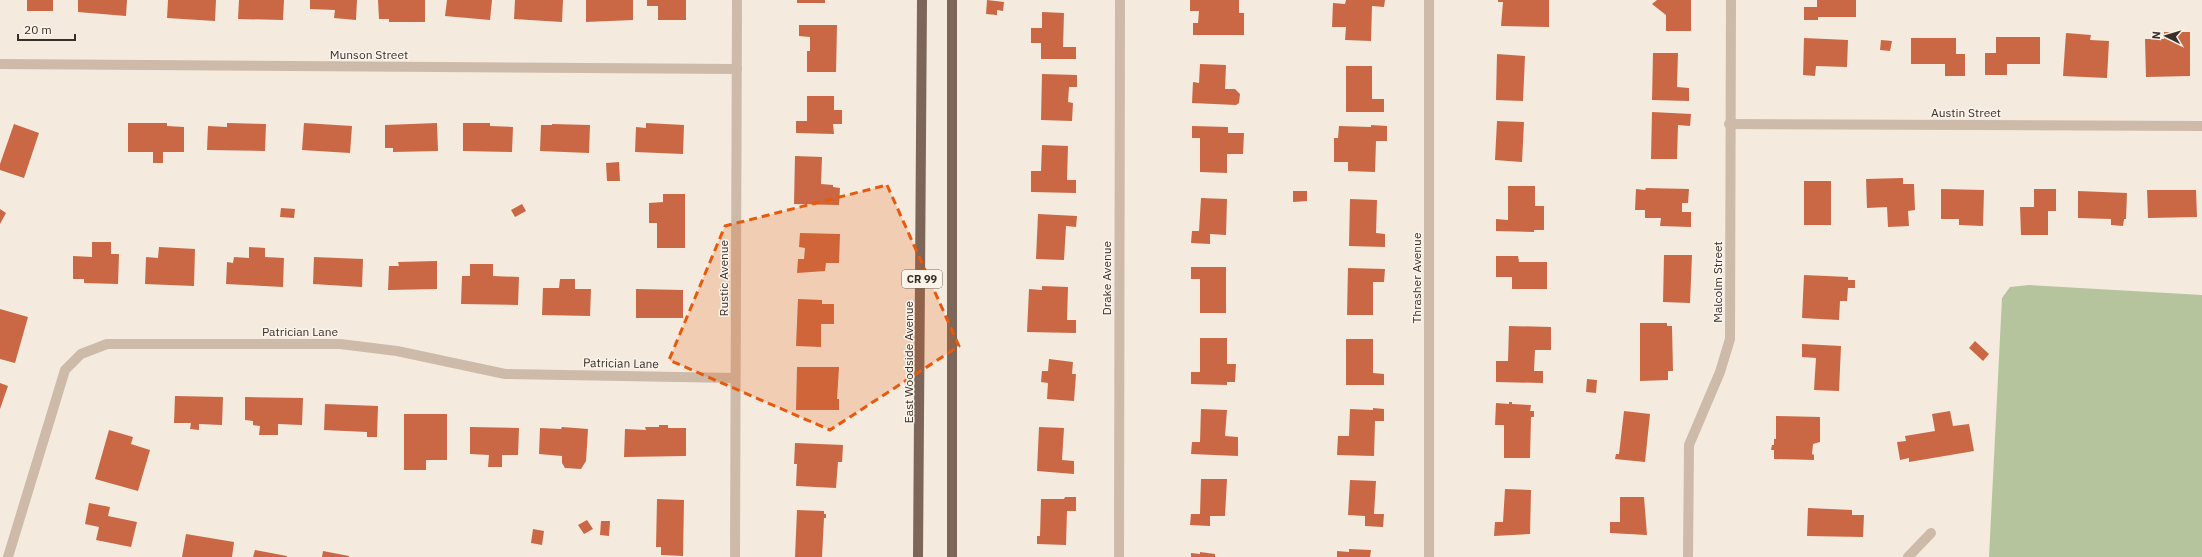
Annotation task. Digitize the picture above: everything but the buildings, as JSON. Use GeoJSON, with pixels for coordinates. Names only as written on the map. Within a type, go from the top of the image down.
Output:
{"type":"FeatureCollection","features":[{"type":"Feature","properties":{"kind":"main road","name":"East Woodside Avenue"},"geometry":{"type":"LineString","coordinates":[[918,557],[922,0]]}},
{"type":"Feature","properties":{"kind":"main road","name":"CR 99"},"geometry":{"type":"LineString","coordinates":[[952,0],[952,557]]}},
{"type":"Feature","properties":{"kind":"street","name":"Rustic Avenue"},"geometry":{"type":"LineString","coordinates":[[735,557],[737,0]]}},
{"type":"Feature","properties":{"kind":"street","name":"Drake Avenue"},"geometry":{"type":"LineString","coordinates":[[1119,557],[1120,0]]}},
{"type":"Feature","properties":{"kind":"street","name":"Thrasher Avenue"},"geometry":{"type":"LineString","coordinates":[[1429,0],[1429,557]]}},
{"type":"Feature","properties":{"kind":"street","name":"Malcolm Street"},"geometry":{"type":"LineString","coordinates":[[1688,557],[1689,445],[1720,372],[1730,339],[1729,124],[1731,0]]}},
{"type":"Feature","properties":{"kind":"street","name":"Munson Street"},"geometry":{"type":"LineString","coordinates":[[0,64],[737,70]]}},
{"type":"Feature","properties":{"kind":"street","name":"Austin Street"},"geometry":{"type":"LineString","coordinates":[[1729,124],[2202,126]]}},
{"type":"Feature","properties":{"kind":"street","name":"Patrician Lane"},"geometry":{"type":"LineString","coordinates":[[8,557],[65,370],[81,354],[107,344],[340,344],[397,351],[505,374],[735,378]]}},
{"type":"Feature","properties":{"kind":"street"},"geometry":{"type":"LineString","coordinates":[[1908,557],[1931,533]]}},
{"type":"Feature","properties":{"kind":"highlighted area"},"geometry":{"type":"Polygon","coordinates":[[[887,185],[959,346],[830,430],[669,360],[725,226],[887,185]]]}},
{"type":"Feature","properties":{"kind":"green space"},"geometry":{"type":"Polygon","coordinates":[[[2029,285],[2202,295],[2202,557],[1989,557],[2002,298],[2010,287],[2029,285]]]}}]}
